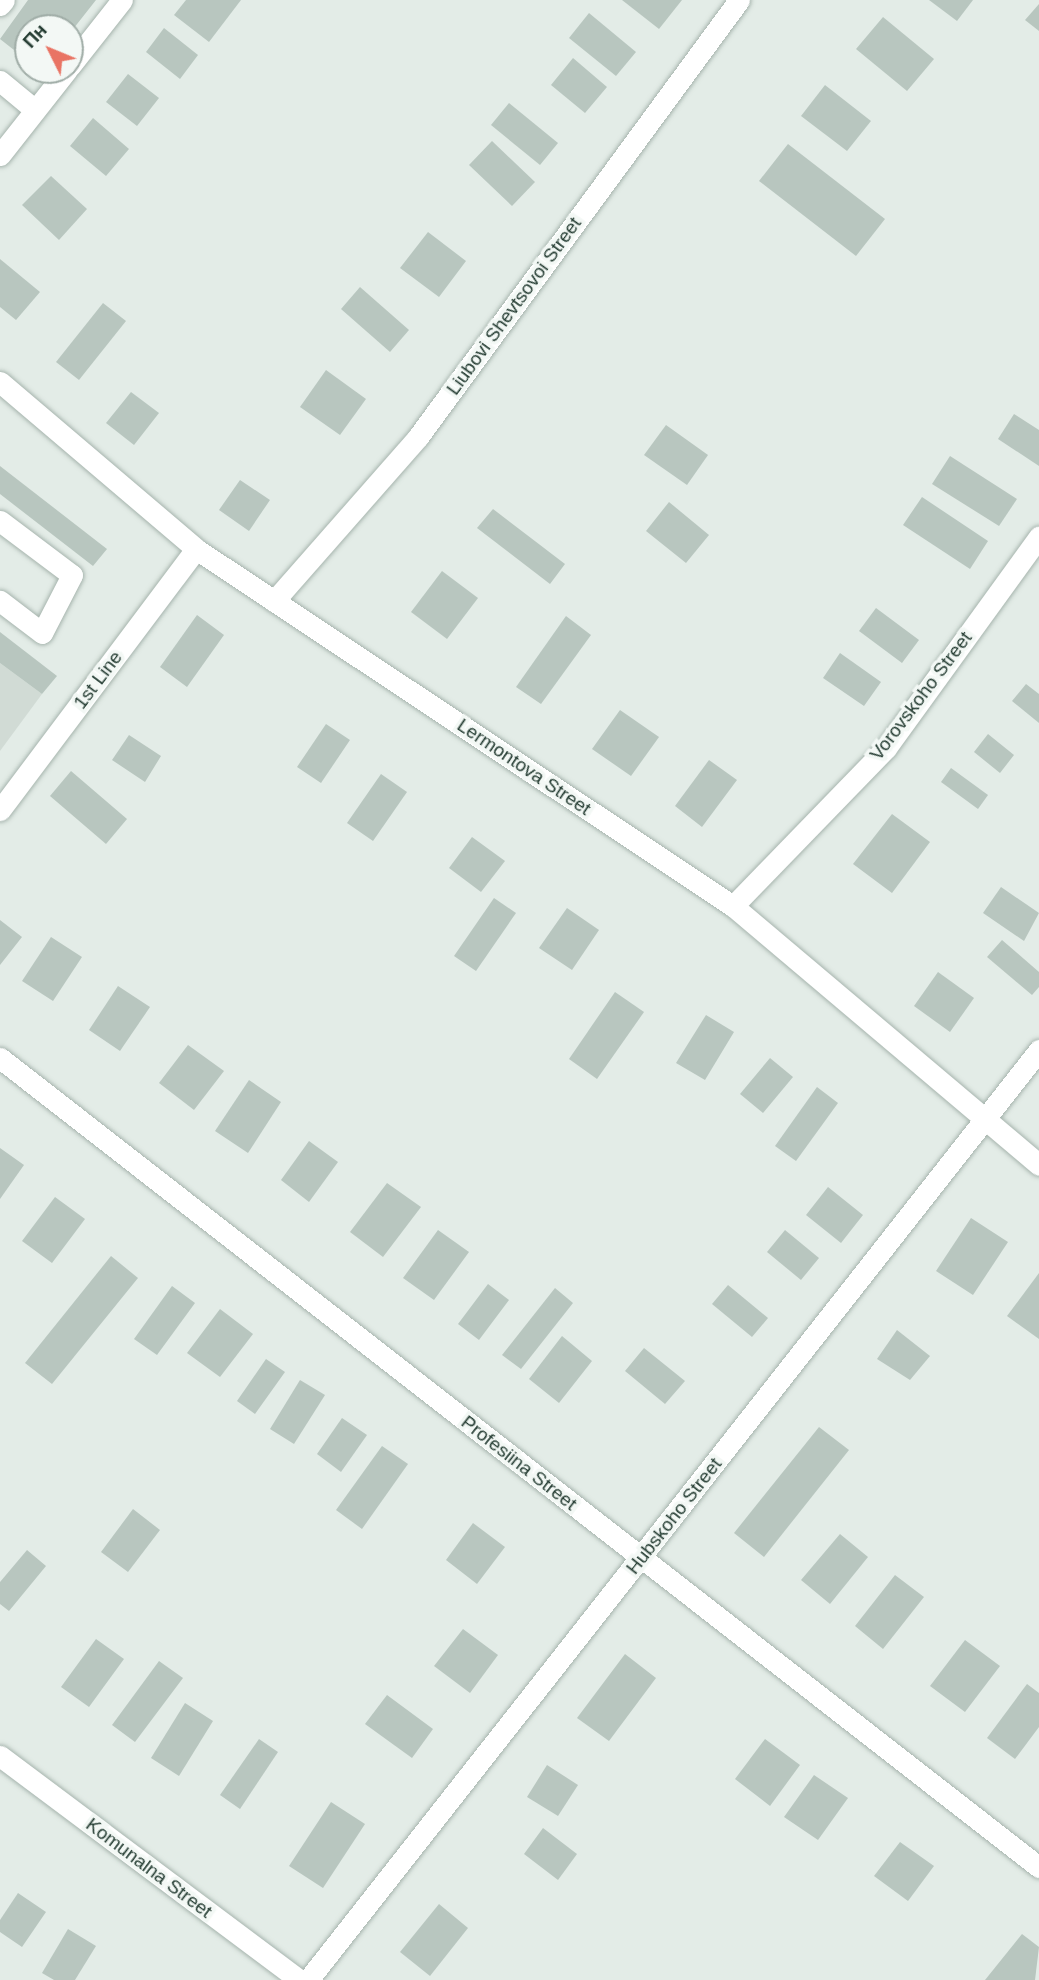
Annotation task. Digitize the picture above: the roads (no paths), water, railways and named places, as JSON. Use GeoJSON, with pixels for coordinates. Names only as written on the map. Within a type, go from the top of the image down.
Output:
{"type":"FeatureCollection","features":[{"type":"Feature","properties":{"kind":"street"},"geometry":{"type":"LineString","coordinates":[[0,5],[4,0]]}},
{"type":"Feature","properties":{"kind":"street"},"geometry":{"type":"LineString","coordinates":[[84,48],[122,0]]}},
{"type":"Feature","properties":{"kind":"street","name":"Liubovi Shevtsovoi Street"},"geometry":{"type":"LineString","coordinates":[[274,601],[418,437],[740,0]]}},
{"type":"Feature","properties":{"kind":"street"},"geometry":{"type":"LineString","coordinates":[[0,81],[35,110]]}},
{"type":"Feature","properties":{"kind":"street"},"geometry":{"type":"LineString","coordinates":[[0,155],[55,84]]}},
{"type":"Feature","properties":{"kind":"street","name":"Lermontova Street"},"geometry":{"type":"LineString","coordinates":[[0,382],[196,549],[733,906],[1039,1165]]}},
{"type":"Feature","properties":{"kind":"street"},"geometry":{"type":"LineString","coordinates":[[0,521],[72,575],[41,633],[0,601]]}},
{"type":"Feature","properties":{"kind":"street","name":"Vorovskoho Street"},"geometry":{"type":"LineString","coordinates":[[733,906],[886,748],[1039,537]]}},
{"type":"Feature","properties":{"kind":"street","name":"1st Line"},"geometry":{"type":"LineString","coordinates":[[0,810],[196,549]]}},
{"type":"Feature","properties":{"kind":"street","name":"Hubskoho Street"},"geometry":{"type":"LineString","coordinates":[[308,1980],[1039,1050]]}},
{"type":"Feature","properties":{"kind":"street","name":"Profesiina Street"},"geometry":{"type":"LineString","coordinates":[[0,1058],[1039,1867]]}},
{"type":"Feature","properties":{"kind":"street","name":"Komunalna Street"},"geometry":{"type":"LineString","coordinates":[[0,1756],[299,1980]]}}]}
